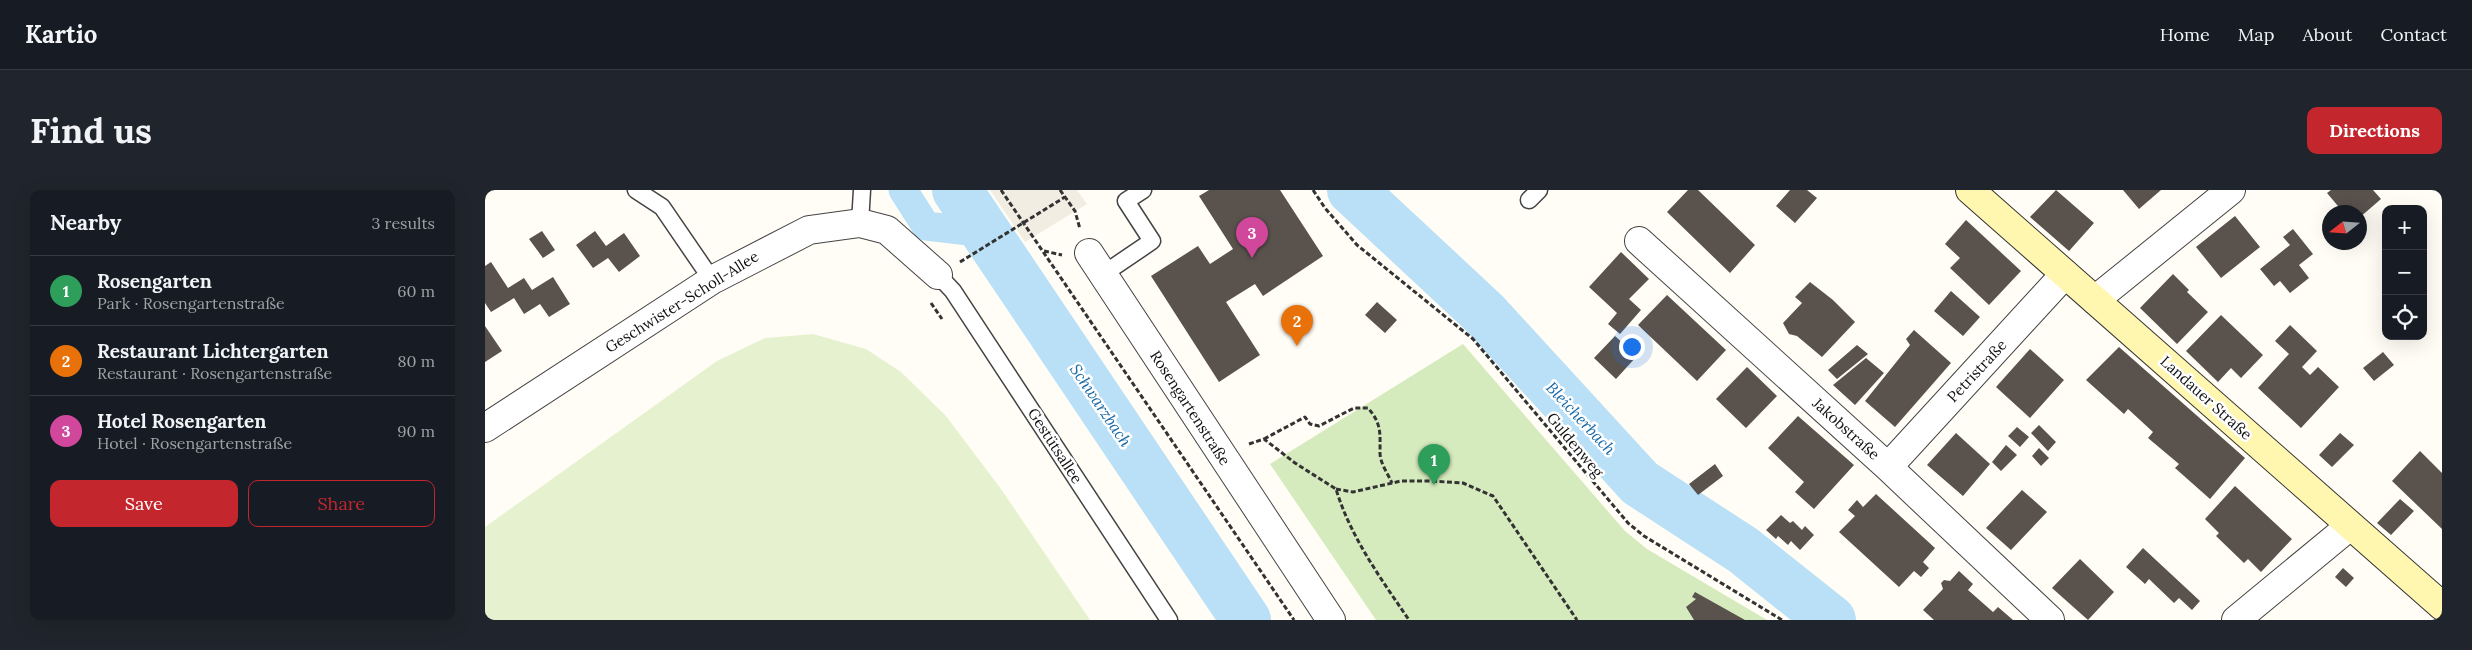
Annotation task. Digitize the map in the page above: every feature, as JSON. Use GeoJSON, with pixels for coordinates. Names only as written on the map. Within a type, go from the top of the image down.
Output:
{"type":"FeatureCollection","features":[{"type":"Feature","properties":{"kind":"main road","name":"Landauer Straße"},"geometry":{"type":"LineString","coordinates":[[1970,190],[2442,606]]}},
{"type":"Feature","properties":{"kind":"street"},"geometry":{"type":"LineString","coordinates":[[2095,300],[2231,190]]}},
{"type":"Feature","properties":{"kind":"street","name":"Geschwister-Scholl-Allee"},"geometry":{"type":"LineString","coordinates":[[485,428],[712,280],[809,230],[860,223],[887,230],[938,275]]}},
{"type":"Feature","properties":{"kind":"street","name":"Jakobstraße"},"geometry":{"type":"LineString","coordinates":[[1639,241],[1888,467],[2050,620]]}},
{"type":"Feature","properties":{"kind":"street","name":"Rosengartenstraße"},"geometry":{"type":"LineString","coordinates":[[1095,264],[1331,620]]}},
{"type":"Feature","properties":{"kind":"street","name":"Petristraße"},"geometry":{"type":"LineString","coordinates":[[1888,467],[2065,274]]}},
{"type":"Feature","properties":{"kind":"street"},"geometry":{"type":"LineString","coordinates":[[2236,620],[2350,526]]}},
{"type":"Feature","properties":{"kind":"lane"},"geometry":{"type":"LineString","coordinates":[[636,190],[662,207],[712,280]]}},
{"type":"Feature","properties":{"kind":"lane"},"geometry":{"type":"LineString","coordinates":[[860,223],[862,190]]}},
{"type":"Feature","properties":{"kind":"lane"},"geometry":{"type":"LineString","coordinates":[[1095,264],[1153,241],[1126,201],[1143,190]]}},
{"type":"Feature","properties":{"kind":"lane","name":"Gestütsallee"},"geometry":{"type":"LineString","coordinates":[[938,275],[953,291],[1169,620]]}},
{"type":"Feature","properties":{"kind":"path"},"geometry":{"type":"LineString","coordinates":[[1001,190],[1294,620]]}},
{"type":"Feature","properties":{"kind":"path"},"geometry":{"type":"LineString","coordinates":[[1060,190],[1075,211],[1095,264]]}},
{"type":"Feature","properties":{"kind":"path","name":"Guldenweg"},"geometry":{"type":"LineString","coordinates":[[1313,190],[1325,208],[1357,244],[1473,339],[1628,523],[1644,536],[1782,620]]}},
{"type":"Feature","properties":{"kind":"path"},"geometry":{"type":"LineString","coordinates":[[971,256],[1065,197]]}},
{"type":"Feature","properties":{"kind":"path"},"geometry":{"type":"LineString","coordinates":[[1221,455],[1264,439],[1305,417],[1310,424],[1319,426],[1354,408],[1368,408],[1377,418],[1382,444],[1380,454],[1392,483]]}},
{"type":"Feature","properties":{"kind":"path"},"geometry":{"type":"LineString","coordinates":[[1264,439],[1295,463],[1336,489],[1353,492],[1392,483],[1430,481],[1463,483],[1493,496],[1577,620]]}},
{"type":"Feature","properties":{"kind":"path"},"geometry":{"type":"LineString","coordinates":[[1336,489],[1341,506],[1373,565],[1409,620]]}},
{"type":"Feature","properties":{"kind":"green space"},"geometry":{"type":"Polygon","coordinates":[[[813,334],[866,349],[901,372],[946,416],[1001,489],[1090,620],[485,620],[485,527],[717,361],[765,338],[813,334]]]}},
{"type":"Feature","properties":{"kind":"green space"},"geometry":{"type":"Polygon","coordinates":[[[1463,344],[1625,531],[1647,549],[1767,620],[1376,620],[1270,464],[1463,344]]]}},
{"type":"Feature","properties":{"kind":"shaded area"},"geometry":{"type":"Polygon","coordinates":[[[990,190],[1077,190],[1087,204],[1025,242],[990,190]]]}},
{"type":"Feature","properties":{"kind":"building"},"geometry":{"type":"Polygon","coordinates":[[[1209,190],[1280,190],[1323,256],[1263,296],[1255,284],[1226,302],[1260,355],[1219,382],[1151,276],[1198,246],[1210,264],[1233,249],[1199,196],[1209,190]]]}},
{"type":"Feature","properties":{"kind":"building"},"geometry":{"type":"Polygon","coordinates":[[[1688,190],[1698,190],[1755,245],[1730,273],[1667,212],[1688,190]]]}},
{"type":"Feature","properties":{"kind":"building"},"geometry":{"type":"Polygon","coordinates":[[[1790,190],[1807,190],[1817,198],[1795,223],[1776,206],[1790,190]]]}},
{"type":"Feature","properties":{"kind":"building"},"geometry":{"type":"Polygon","coordinates":[[[2056,190],[2094,223],[2069,251],[2030,217],[2056,190]]]}},
{"type":"Feature","properties":{"kind":"building"},"geometry":{"type":"Polygon","coordinates":[[[2123,190],[2161,190],[2139,209],[2123,190]]]}},
{"type":"Feature","properties":{"kind":"building"},"geometry":{"type":"Polygon","coordinates":[[[2331,190],[2373,190],[2381,199],[2367,211],[2367,205],[2337,205],[2327,193],[2331,190]]]}},
{"type":"Feature","properties":{"kind":"building"},"geometry":{"type":"Polygon","coordinates":[[[2235,216],[2260,247],[2221,278],[2196,247],[2235,216]]]}},
{"type":"Feature","properties":{"kind":"building"},"geometry":{"type":"Polygon","coordinates":[[[1966,220],[2021,271],[1989,305],[1950,268],[1960,258],[1945,244],[1966,220]]]}},
{"type":"Feature","properties":{"kind":"building"},"geometry":{"type":"Polygon","coordinates":[[[2293,229],[2313,254],[2299,265],[2309,278],[2290,293],[2280,281],[2274,286],[2260,269],[2290,245],[2283,237],[2293,229]]]}},
{"type":"Feature","properties":{"kind":"building"},"geometry":{"type":"Polygon","coordinates":[[[542,231],[555,250],[543,258],[529,239],[542,231]]]}},
{"type":"Feature","properties":{"kind":"building"},"geometry":{"type":"Polygon","coordinates":[[[595,231],[606,246],[624,233],[640,256],[619,272],[608,258],[593,268],[576,245],[595,231]]]}},
{"type":"Feature","properties":{"kind":"building"},"geometry":{"type":"Polygon","coordinates":[[[1621,252],[1649,279],[1629,299],[1641,310],[1620,334],[1608,324],[1617,313],[1589,287],[1621,252]]]}},
{"type":"Feature","properties":{"kind":"building"},"geometry":{"type":"Polygon","coordinates":[[[491,262],[508,288],[524,278],[532,290],[553,277],[570,304],[549,317],[540,304],[524,314],[514,298],[491,312],[485,303],[485,266],[491,262]]]}},
{"type":"Feature","properties":{"kind":"building"},"geometry":{"type":"Polygon","coordinates":[[[2173,274],[2189,290],[2187,292],[2208,312],[2177,344],[2140,308],[2173,274]]]}},
{"type":"Feature","properties":{"kind":"building"},"geometry":{"type":"Polygon","coordinates":[[[1810,282],[1833,300],[1855,322],[1822,357],[1797,336],[1789,334],[1783,323],[1802,303],[1795,297],[1810,282]]]}},
{"type":"Feature","properties":{"kind":"building"},"geometry":{"type":"Polygon","coordinates":[[[1951,291],[1980,317],[1963,336],[1934,311],[1951,291]]]}},
{"type":"Feature","properties":{"kind":"building"},"geometry":{"type":"Polygon","coordinates":[[[1667,295],[1726,350],[1697,381],[1638,325],[1667,295]]]}},
{"type":"Feature","properties":{"kind":"building"},"geometry":{"type":"Polygon","coordinates":[[[1377,302],[1397,320],[1385,333],[1365,315],[1377,302]]]}},
{"type":"Feature","properties":{"kind":"building"},"geometry":{"type":"Polygon","coordinates":[[[2221,315],[2263,355],[2241,378],[2231,368],[2218,382],[2186,351],[2221,315]]]}},
{"type":"Feature","properties":{"kind":"building"},"geometry":{"type":"Polygon","coordinates":[[[2290,325],[2317,351],[2302,367],[2310,375],[2318,367],[2339,387],[2301,428],[2258,388],[2289,354],[2275,341],[2290,325]]]}},
{"type":"Feature","properties":{"kind":"building"},"geometry":{"type":"Polygon","coordinates":[[[485,326],[502,351],[485,362],[485,326]]]}},
{"type":"Feature","properties":{"kind":"building"},"geometry":{"type":"Polygon","coordinates":[[[1914,330],[1951,363],[1895,427],[1865,401],[1910,345],[1906,339],[1914,330]]]}},
{"type":"Feature","properties":{"kind":"building"},"geometry":{"type":"Polygon","coordinates":[[[1615,336],[1637,356],[1616,379],[1594,358],[1615,336]]]}},
{"type":"Feature","properties":{"kind":"building"},"geometry":{"type":"Polygon","coordinates":[[[1857,345],[1868,354],[1837,379],[1828,370],[1857,345]]]}},
{"type":"Feature","properties":{"kind":"building"},"geometry":{"type":"Polygon","coordinates":[[[2119,347],[2245,458],[2210,499],[2175,468],[2179,464],[2148,438],[2153,432],[2128,409],[2124,414],[2086,380],[2119,347]]]}},
{"type":"Feature","properties":{"kind":"building"},"geometry":{"type":"Polygon","coordinates":[[[2030,349],[2064,380],[2030,418],[1996,387],[2030,349]]]}},
{"type":"Feature","properties":{"kind":"building"},"geometry":{"type":"Polygon","coordinates":[[[2383,352],[2394,365],[2374,381],[2363,368],[2383,352]]]}},
{"type":"Feature","properties":{"kind":"building"},"geometry":{"type":"Polygon","coordinates":[[[1866,358],[1884,373],[1855,405],[1833,385],[1866,358]]]}},
{"type":"Feature","properties":{"kind":"building"},"geometry":{"type":"Polygon","coordinates":[[[1747,367],[1777,396],[1746,428],[1716,399],[1747,367]]]}},
{"type":"Feature","properties":{"kind":"building"},"geometry":{"type":"Polygon","coordinates":[[[1798,416],[1854,465],[1814,509],[1795,492],[1804,482],[1768,448],[1798,416]]]}},
{"type":"Feature","properties":{"kind":"building"},"geometry":{"type":"Polygon","coordinates":[[[2039,425],[2056,442],[2048,451],[2031,433],[2039,425]]]}},
{"type":"Feature","properties":{"kind":"building"},"geometry":{"type":"Polygon","coordinates":[[[2017,427],[2029,437],[2020,447],[2008,436],[2017,427]]]}},
{"type":"Feature","properties":{"kind":"building"},"geometry":{"type":"Polygon","coordinates":[[[1956,433],[1990,464],[1963,496],[1927,465],[1956,433]]]}},
{"type":"Feature","properties":{"kind":"building"},"geometry":{"type":"Polygon","coordinates":[[[2340,433],[2354,445],[2332,467],[2319,455],[2340,433]]]}},
{"type":"Feature","properties":{"kind":"building"},"geometry":{"type":"Polygon","coordinates":[[[2006,445],[2017,455],[2001,471],[1992,462],[2006,445]]]}},
{"type":"Feature","properties":{"kind":"building"},"geometry":{"type":"Polygon","coordinates":[[[2039,448],[2049,458],[2041,466],[2032,456],[2039,448]]]}},
{"type":"Feature","properties":{"kind":"building"},"geometry":{"type":"Polygon","coordinates":[[[2420,451],[2442,473],[2442,529],[2392,481],[2420,451]]]}},
{"type":"Feature","properties":{"kind":"building"},"geometry":{"type":"Polygon","coordinates":[[[1715,464],[1723,476],[1698,495],[1689,484],[1715,464]]]}},
{"type":"Feature","properties":{"kind":"building"},"geometry":{"type":"Polygon","coordinates":[[[2235,486],[2292,539],[2261,572],[2248,559],[2244,563],[2216,536],[2219,533],[2205,519],[2235,486]]]}},
{"type":"Feature","properties":{"kind":"building"},"geometry":{"type":"Polygon","coordinates":[[[2022,490],[2047,512],[2011,550],[1986,528],[2022,490]]]}},
{"type":"Feature","properties":{"kind":"building"},"geometry":{"type":"Polygon","coordinates":[[[1876,494],[1935,548],[1923,562],[1929,568],[1921,577],[1914,571],[1899,587],[1839,532],[1855,516],[1848,510],[1857,500],[1863,507],[1876,494]]]}},
{"type":"Feature","properties":{"kind":"building"},"geometry":{"type":"Polygon","coordinates":[[[2400,499],[2414,511],[2391,535],[2377,523],[2400,499]]]}},
{"type":"Feature","properties":{"kind":"building"},"geometry":{"type":"Polygon","coordinates":[[[1781,515],[1790,523],[1793,521],[1802,530],[1805,526],[1814,535],[1800,550],[1791,541],[1788,545],[1778,536],[1776,539],[1766,530],[1781,515]]]}},
{"type":"Feature","properties":{"kind":"building"},"geometry":{"type":"Polygon","coordinates":[[[2143,548],[2200,601],[2192,610],[2179,598],[2174,603],[2149,579],[2145,584],[2126,567],[2143,548]]]}},
{"type":"Feature","properties":{"kind":"building"},"geometry":{"type":"Polygon","coordinates":[[[2080,559],[2114,592],[2088,620],[2052,588],[2080,559]]]}},
{"type":"Feature","properties":{"kind":"building"},"geometry":{"type":"Polygon","coordinates":[[[2343,568],[2354,578],[2346,587],[2335,577],[2343,568]]]}},
{"type":"Feature","properties":{"kind":"building"},"geometry":{"type":"Polygon","coordinates":[[[1959,571],[1973,584],[1968,590],[1993,612],[1998,607],[2013,620],[1934,620],[1923,610],[1943,589],[1941,583],[1944,580],[1950,581],[1959,571]]]}},
{"type":"Feature","properties":{"kind":"building"},"geometry":{"type":"Polygon","coordinates":[[[1695,592],[1745,620],[1694,620],[1686,607],[1696,599],[1692,597],[1695,592]]]}},
{"type":"Feature","properties":{"kind":"waterway"},"geometry":{"type":"LineString","coordinates":[[903,190],[926,226],[986,233]]}},
{"type":"Feature","properties":{"kind":"waterway","name":"Schwarzbach"},"geometry":{"type":"LineString","coordinates":[[957,190],[1246,620]]}},
{"type":"Feature","properties":{"kind":"waterway","name":"Bleicherbach"},"geometry":{"type":"LineString","coordinates":[[1352,190],[1484,313],[1640,483],[1743,550],[1831,620]]}},
{"type":"Feature","properties":{"kind":"place","name":"Hotel Rosengarten"},"geometry":{"type":"Point","coordinates":[1252,258]}},
{"type":"Feature","properties":{"kind":"place","name":"Restaurant Lichtergarten"},"geometry":{"type":"Point","coordinates":[1297,346]}},
{"type":"Feature","properties":{"kind":"place","name":"Rosengarten"},"geometry":{"type":"Point","coordinates":[1434,485]}}]}
